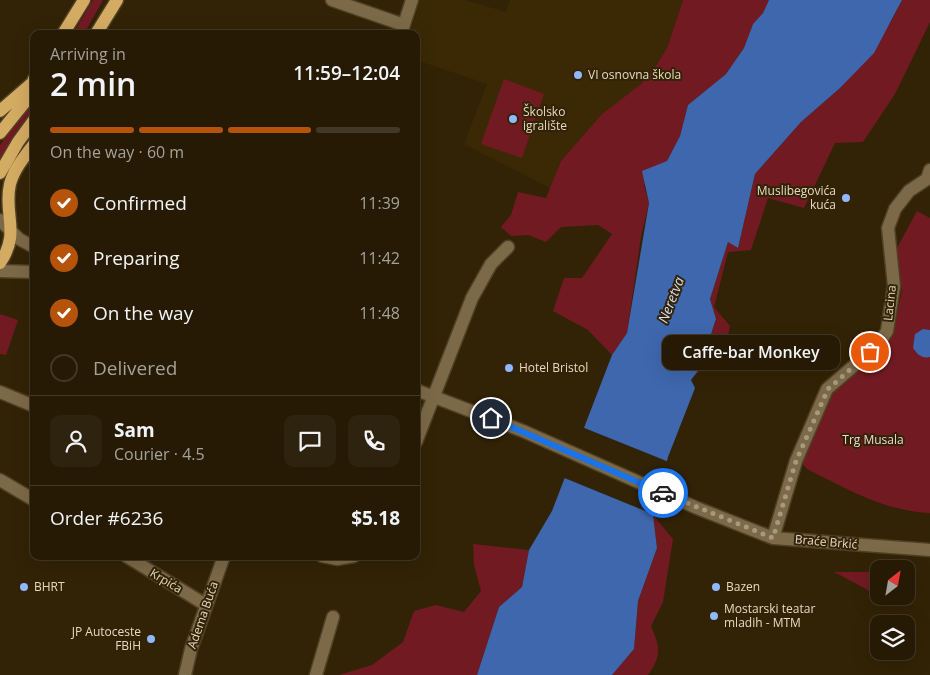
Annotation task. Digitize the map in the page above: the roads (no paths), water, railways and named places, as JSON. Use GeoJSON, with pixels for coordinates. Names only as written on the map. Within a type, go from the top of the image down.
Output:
{"type":"FeatureCollection","features":[{"type":"Feature","properties":{"kind":"main road"},"geometry":{"type":"LineString","coordinates":[[65,30],[84,0]]}},
{"type":"Feature","properties":{"kind":"main road"},"geometry":{"type":"LineString","coordinates":[[98,30],[117,0]]}},
{"type":"Feature","properties":{"kind":"main road"},"geometry":{"type":"LineString","coordinates":[[0,111],[30,84]]}},
{"type":"Feature","properties":{"kind":"main road"},"geometry":{"type":"LineString","coordinates":[[0,133],[25,102],[30,88]]}},
{"type":"Feature","properties":{"kind":"main road"},"geometry":{"type":"LineString","coordinates":[[0,173],[30,126]]}},
{"type":"Feature","properties":{"kind":"main road"},"geometry":{"type":"LineString","coordinates":[[0,263],[12,233],[9,194],[11,182],[30,151]]}},
{"type":"Feature","properties":{"kind":"street"},"geometry":{"type":"LineString","coordinates":[[332,0],[402,29],[412,0]]}},
{"type":"Feature","properties":{"kind":"street","name":"Lacina"},"geometry":{"type":"LineString","coordinates":[[773,538],[796,461],[828,389],[878,344],[887,331],[894,286],[888,228],[895,209],[909,190],[929,177]]}},
{"type":"Feature","properties":{"kind":"street"},"geometry":{"type":"LineString","coordinates":[[0,220],[12,233],[30,244]]}},
{"type":"Feature","properties":{"kind":"street"},"geometry":{"type":"LineString","coordinates":[[420,431],[472,298],[491,264],[508,247]]}},
{"type":"Feature","properties":{"kind":"street"},"geometry":{"type":"LineString","coordinates":[[0,271],[30,272]]}},
{"type":"Feature","properties":{"kind":"street","name":"Braće Brkić"},"geometry":{"type":"LineString","coordinates":[[420,391],[523,431],[697,508],[773,538],[930,550]]}},
{"type":"Feature","properties":{"kind":"street"},"geometry":{"type":"LineString","coordinates":[[0,392],[30,404]]}},
{"type":"Feature","properties":{"kind":"street"},"geometry":{"type":"LineString","coordinates":[[0,480],[30,498]]}},
{"type":"Feature","properties":{"kind":"street","name":"Krpića"},"geometry":{"type":"LineString","coordinates":[[133,560],[206,605]]}},
{"type":"Feature","properties":{"kind":"street","name":"Adema Buća"},"geometry":{"type":"LineString","coordinates":[[185,675],[191,649],[223,560]]}},
{"type":"Feature","properties":{"kind":"street"},"geometry":{"type":"LineString","coordinates":[[316,675],[333,617]]}},
{"type":"Feature","properties":{"kind":"water","name":"Neretva"},"geometry":{"type":"Polygon","coordinates":[[[769,0],[902,0],[874,53],[840,88],[801,122],[755,174],[738,248],[728,242],[710,299],[716,319],[700,368],[691,380],[695,388],[668,457],[653,515],[657,548],[638,601],[634,649],[612,675],[477,675],[499,607],[522,587],[529,550],[552,511],[612,355],[627,333],[649,203],[642,171],[667,161],[680,136],[688,105],[726,74],[744,48],[753,24],[763,13],[769,0]]]}},
{"type":"Feature","properties":{"kind":"water"},"geometry":{"type":"Polygon","coordinates":[[[923,329],[930,330],[930,357],[920,356],[913,348],[915,334],[923,329]]]}},
{"type":"Feature","properties":{"kind":"place","name":"VI osnovna škola"},"geometry":{"type":"Point","coordinates":[578,75]}},
{"type":"Feature","properties":{"kind":"place","name":"Školsko igralište"},"geometry":{"type":"Point","coordinates":[513,119]}},
{"type":"Feature","properties":{"kind":"place","name":"Muslibegovića kuća"},"geometry":{"type":"Point","coordinates":[846,198]}},
{"type":"Feature","properties":{"kind":"place","name":"Caffe-bar Monkey"},"geometry":{"type":"Point","coordinates":[870,352]}},
{"type":"Feature","properties":{"kind":"place","name":"Hotel Bristol"},"geometry":{"type":"Point","coordinates":[509,368]}},
{"type":"Feature","properties":{"kind":"place","name":"BHRT"},"geometry":{"type":"Point","coordinates":[24,587]}},
{"type":"Feature","properties":{"kind":"place","name":"Bazen"},"geometry":{"type":"Point","coordinates":[716,587]}},
{"type":"Feature","properties":{"kind":"place","name":"Mostarski teatar mladih - MTM"},"geometry":{"type":"Point","coordinates":[714,616]}},
{"type":"Feature","properties":{"kind":"place","name":"JP Autoceste FBiH"},"geometry":{"type":"Point","coordinates":[151,639]}},
{"type":"Feature","properties":{"kind":"park label","name":"Trg Musala"},"geometry":{"type":"Point","coordinates":[873,440]}}]}
